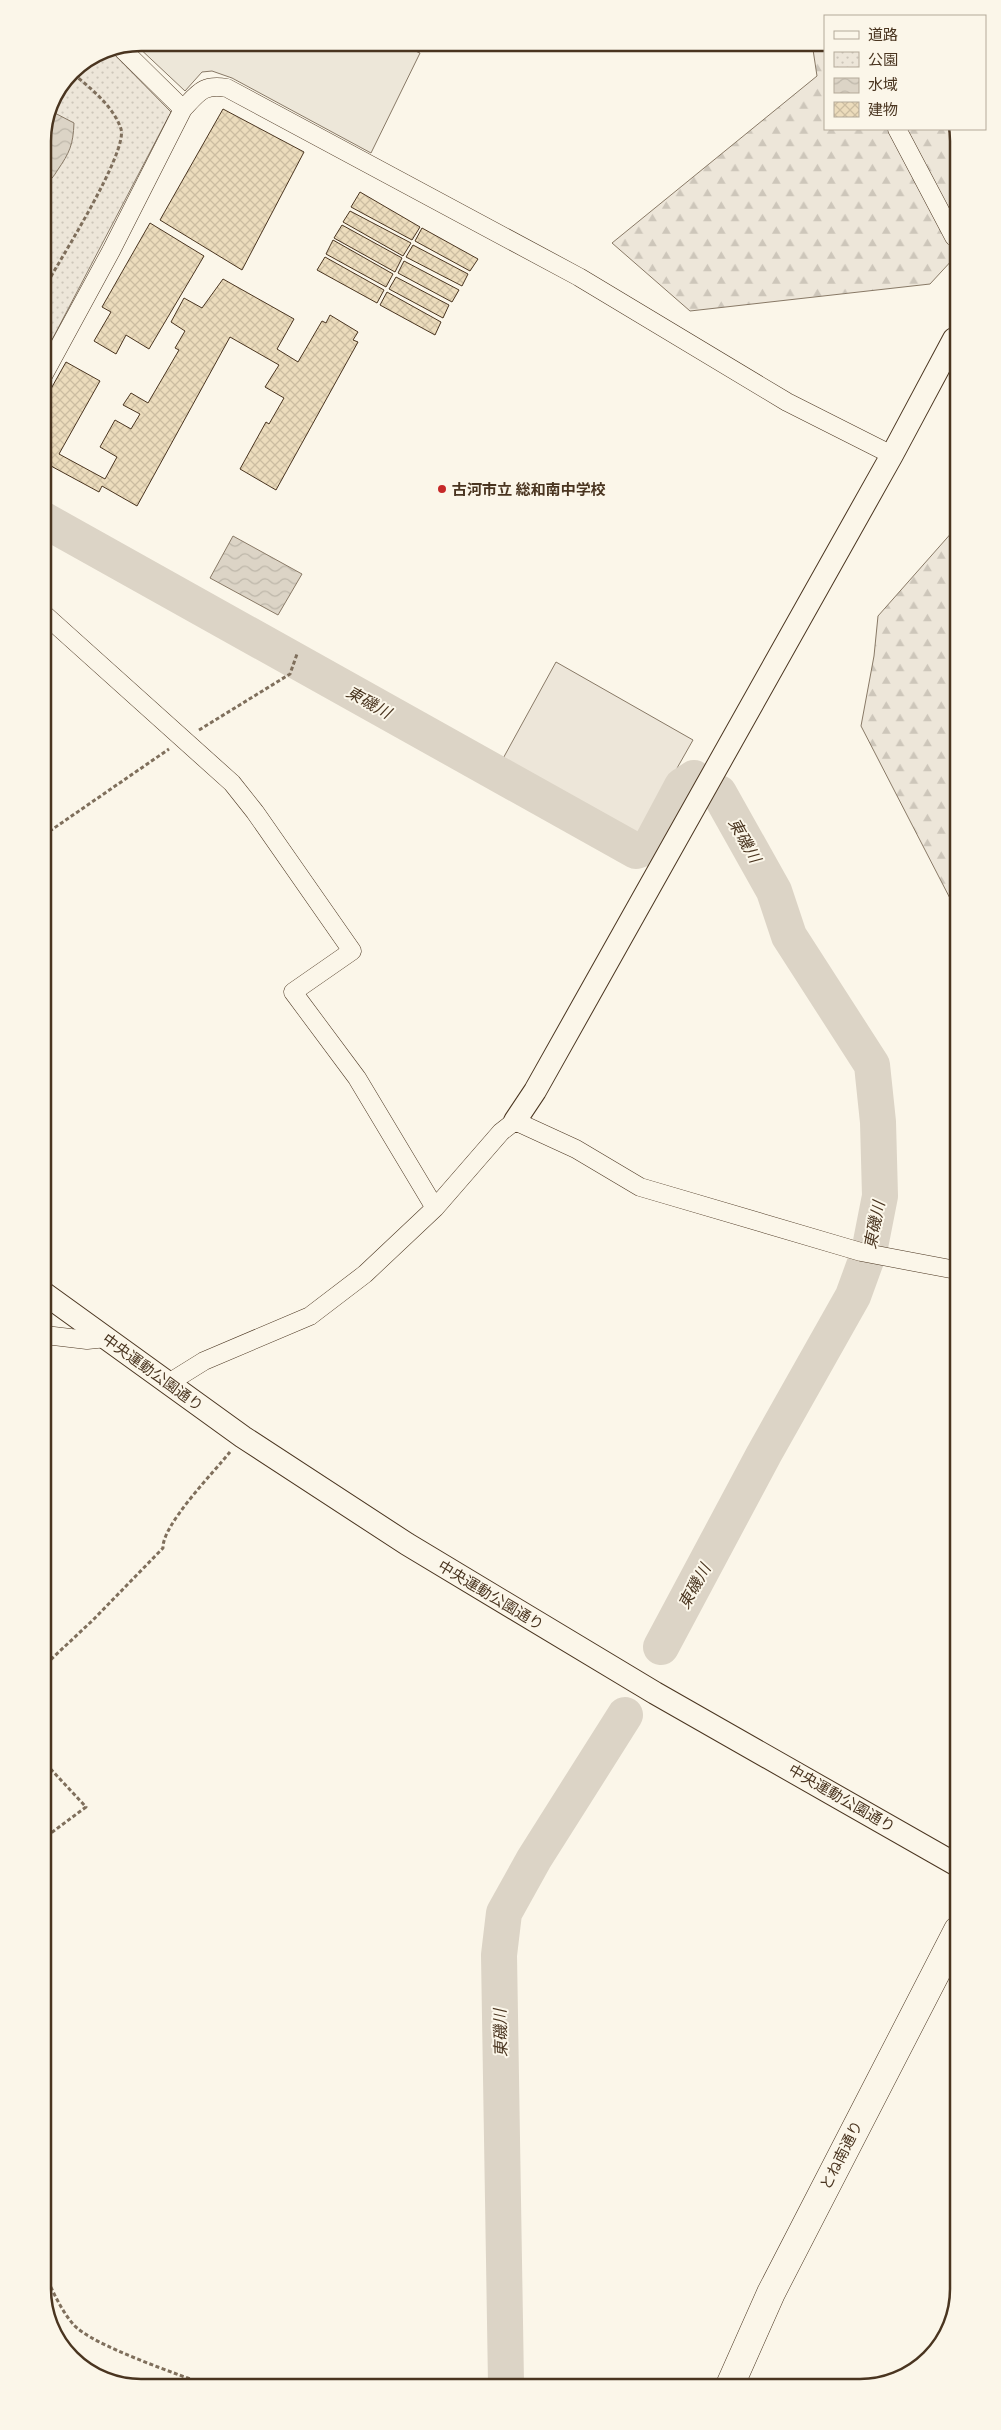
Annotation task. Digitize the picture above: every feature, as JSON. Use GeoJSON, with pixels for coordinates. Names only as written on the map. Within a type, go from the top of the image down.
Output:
{"type":"FeatureCollection","features":[{"type":"Feature","properties":{"kind":"main road","name":"とね南通り"},"geometry":{"type":"LineString","coordinates":[[733,2379],[771,2293],[950,1946]]}},
{"type":"Feature","properties":{"kind":"street"},"geometry":{"type":"LineString","coordinates":[[126,53],[183,109]]}},
{"type":"Feature","properties":{"kind":"street"},"geometry":{"type":"LineString","coordinates":[[51,361],[111,251],[183,109],[200,91],[212,86],[227,88],[579,278],[787,402],[892,455]]}},
{"type":"Feature","properties":{"kind":"street"},"geometry":{"type":"LineString","coordinates":[[899,130],[950,229]]}},
{"type":"Feature","properties":{"kind":"street"},"geometry":{"type":"LineString","coordinates":[[168,1384],[204,1361],[310,1316],[365,1274],[435,1208],[500,1132],[515,1121],[535,1091],[892,455],[950,346]]}},
{"type":"Feature","properties":{"kind":"street"},"geometry":{"type":"LineString","coordinates":[[51,620],[232,783],[255,812],[352,951],[293,992],[357,1078],[435,1208]]}},
{"type":"Feature","properties":{"kind":"street"},"geometry":{"type":"LineString","coordinates":[[515,1121],[576,1149],[640,1187],[861,1252],[950,1269]]}},
{"type":"Feature","properties":{"kind":"street","name":"中央運動公園通り"},"geometry":{"type":"LineString","coordinates":[[51,1298],[243,1437],[407,1544],[655,1693],[950,1859]]}},
{"type":"Feature","properties":{"kind":"street"},"geometry":{"type":"LineString","coordinates":[[51,1336],[88,1340],[106,1338]]}},
{"type":"Feature","properties":{"kind":"path"},"geometry":{"type":"LineString","coordinates":[[51,276],[90,210],[121,144],[121,130],[112,112],[78,78]]}},
{"type":"Feature","properties":{"kind":"path"},"geometry":{"type":"LineString","coordinates":[[51,830],[183,740],[290,674],[297,654]]}},
{"type":"Feature","properties":{"kind":"path"},"geometry":{"type":"LineString","coordinates":[[51,1659],[93,1620],[163,1548],[163,1539],[171,1523],[243,1437]]}},
{"type":"Feature","properties":{"kind":"path"},"geometry":{"type":"LineString","coordinates":[[51,1769],[86,1807],[51,1832]]}},
{"type":"Feature","properties":{"kind":"path"},"geometry":{"type":"LineString","coordinates":[[51,2287],[62,2309],[74,2326],[95,2341],[192,2379]]}},
{"type":"Feature","properties":{"kind":"green space"},"geometry":{"type":"Polygon","coordinates":[[[813,51],[824,51],[824,130],[949,130],[950,262],[930,284],[690,311],[612,243],[817,76],[813,51]]]}},
{"type":"Feature","properties":{"kind":"green space"},"geometry":{"type":"Polygon","coordinates":[[[115,55],[171,112],[51,342],[51,135],[54,118],[66,91],[86,70],[96,63],[115,55]]]}},
{"type":"Feature","properties":{"kind":"green space"},"geometry":{"type":"Polygon","coordinates":[[[950,535],[950,898],[861,726],[874,656],[878,616],[950,535]]]}},
{"type":"Feature","properties":{"kind":"green space"},"geometry":{"type":"Polygon","coordinates":[[[556,662],[693,740],[634,844],[500,764],[556,662]]]}},
{"type":"Feature","properties":{"kind":"shaded area"},"geometry":{"type":"Polygon","coordinates":[[[142,51],[415,51],[420,53],[371,153],[232,78],[212,71],[202,72],[185,91],[142,51]]]}},
{"type":"Feature","properties":{"kind":"water"},"geometry":{"type":"Polygon","coordinates":[[[56,113],[74,123],[74,131],[68,153],[51,179],[51,135],[56,113]]]}},
{"type":"Feature","properties":{"kind":"water"},"geometry":{"type":"Polygon","coordinates":[[[233,536],[302,574],[278,615],[210,578],[233,536]]]}},
{"type":"Feature","properties":{"kind":"water"},"geometry":{"type":"Polygon","coordinates":[[[499,2334],[512,2334],[512,2379],[499,2379],[499,2334]]]}},
{"type":"Feature","properties":{"kind":"building"},"geometry":{"type":"Polygon","coordinates":[[[223,109],[304,152],[242,270],[160,220],[223,109]]]}},
{"type":"Feature","properties":{"kind":"building"},"geometry":{"type":"Polygon","coordinates":[[[360,192],[420,227],[412,240],[351,207],[360,192]]]}},
{"type":"Feature","properties":{"kind":"building"},"geometry":{"type":"Polygon","coordinates":[[[350,211],[411,243],[403,256],[343,222],[350,211]]]}},
{"type":"Feature","properties":{"kind":"building"},"geometry":{"type":"Polygon","coordinates":[[[150,223],[204,256],[149,349],[126,335],[116,354],[94,341],[111,312],[102,307],[150,223]]]}},
{"type":"Feature","properties":{"kind":"building"},"geometry":{"type":"Polygon","coordinates":[[[342,225],[402,258],[395,272],[334,238],[342,225]]]}},
{"type":"Feature","properties":{"kind":"building"},"geometry":{"type":"Polygon","coordinates":[[[422,228],[478,259],[470,271],[415,241],[422,228]]]}},
{"type":"Feature","properties":{"kind":"building"},"geometry":{"type":"Polygon","coordinates":[[[333,240],[393,274],[386,287],[326,254],[333,240]]]}},
{"type":"Feature","properties":{"kind":"building"},"geometry":{"type":"Polygon","coordinates":[[[413,245],[468,274],[462,286],[406,257],[413,245]]]}},
{"type":"Feature","properties":{"kind":"building"},"geometry":{"type":"Polygon","coordinates":[[[325,257],[384,290],[377,303],[317,270],[325,257]]]}},
{"type":"Feature","properties":{"kind":"building"},"geometry":{"type":"Polygon","coordinates":[[[404,261],[459,290],[452,302],[398,273],[404,261]]]}},
{"type":"Feature","properties":{"kind":"building"},"geometry":{"type":"Polygon","coordinates":[[[396,277],[449,305],[443,318],[389,289],[396,277]]]}},
{"type":"Feature","properties":{"kind":"building"},"geometry":{"type":"Polygon","coordinates":[[[223,279],[294,319],[277,349],[298,362],[322,321],[326,323],[330,315],[358,332],[353,340],[358,342],[276,490],[240,469],[266,422],[269,424],[284,398],[265,387],[279,365],[230,337],[137,506],[102,486],[99,492],[51,466],[51,389],[66,362],[100,381],[59,454],[105,479],[117,457],[100,447],[115,420],[131,429],[140,414],[123,405],[131,393],[148,403],[179,350],[175,348],[185,331],[171,322],[184,298],[202,308],[223,279]]]}},
{"type":"Feature","properties":{"kind":"building"},"geometry":{"type":"Polygon","coordinates":[[[387,292],[441,322],[435,335],[380,305],[387,292]]]}},
{"type":"Feature","properties":{"kind":"waterway","name":"東磯川"},"geometry":{"type":"LineString","coordinates":[[51,524],[636,851],[650,846],[682,786],[694,778]]}},
{"type":"Feature","properties":{"kind":"waterway","name":"東磯川"},"geometry":{"type":"LineString","coordinates":[[661,1647],[764,1454],[853,1296],[869,1252],[880,1196],[878,1122],[872,1065],[789,936],[774,891],[719,793]]}},
{"type":"Feature","properties":{"kind":"waterway","name":"東磯川"},"geometry":{"type":"LineString","coordinates":[[506,2379],[499,1955],[504,1913],[534,1859],[625,1715]]}},
{"type":"Feature","properties":{"kind":"place","name":"古河市立 総和南中学校"},"geometry":{"type":"Point","coordinates":[442,489]}}]}
